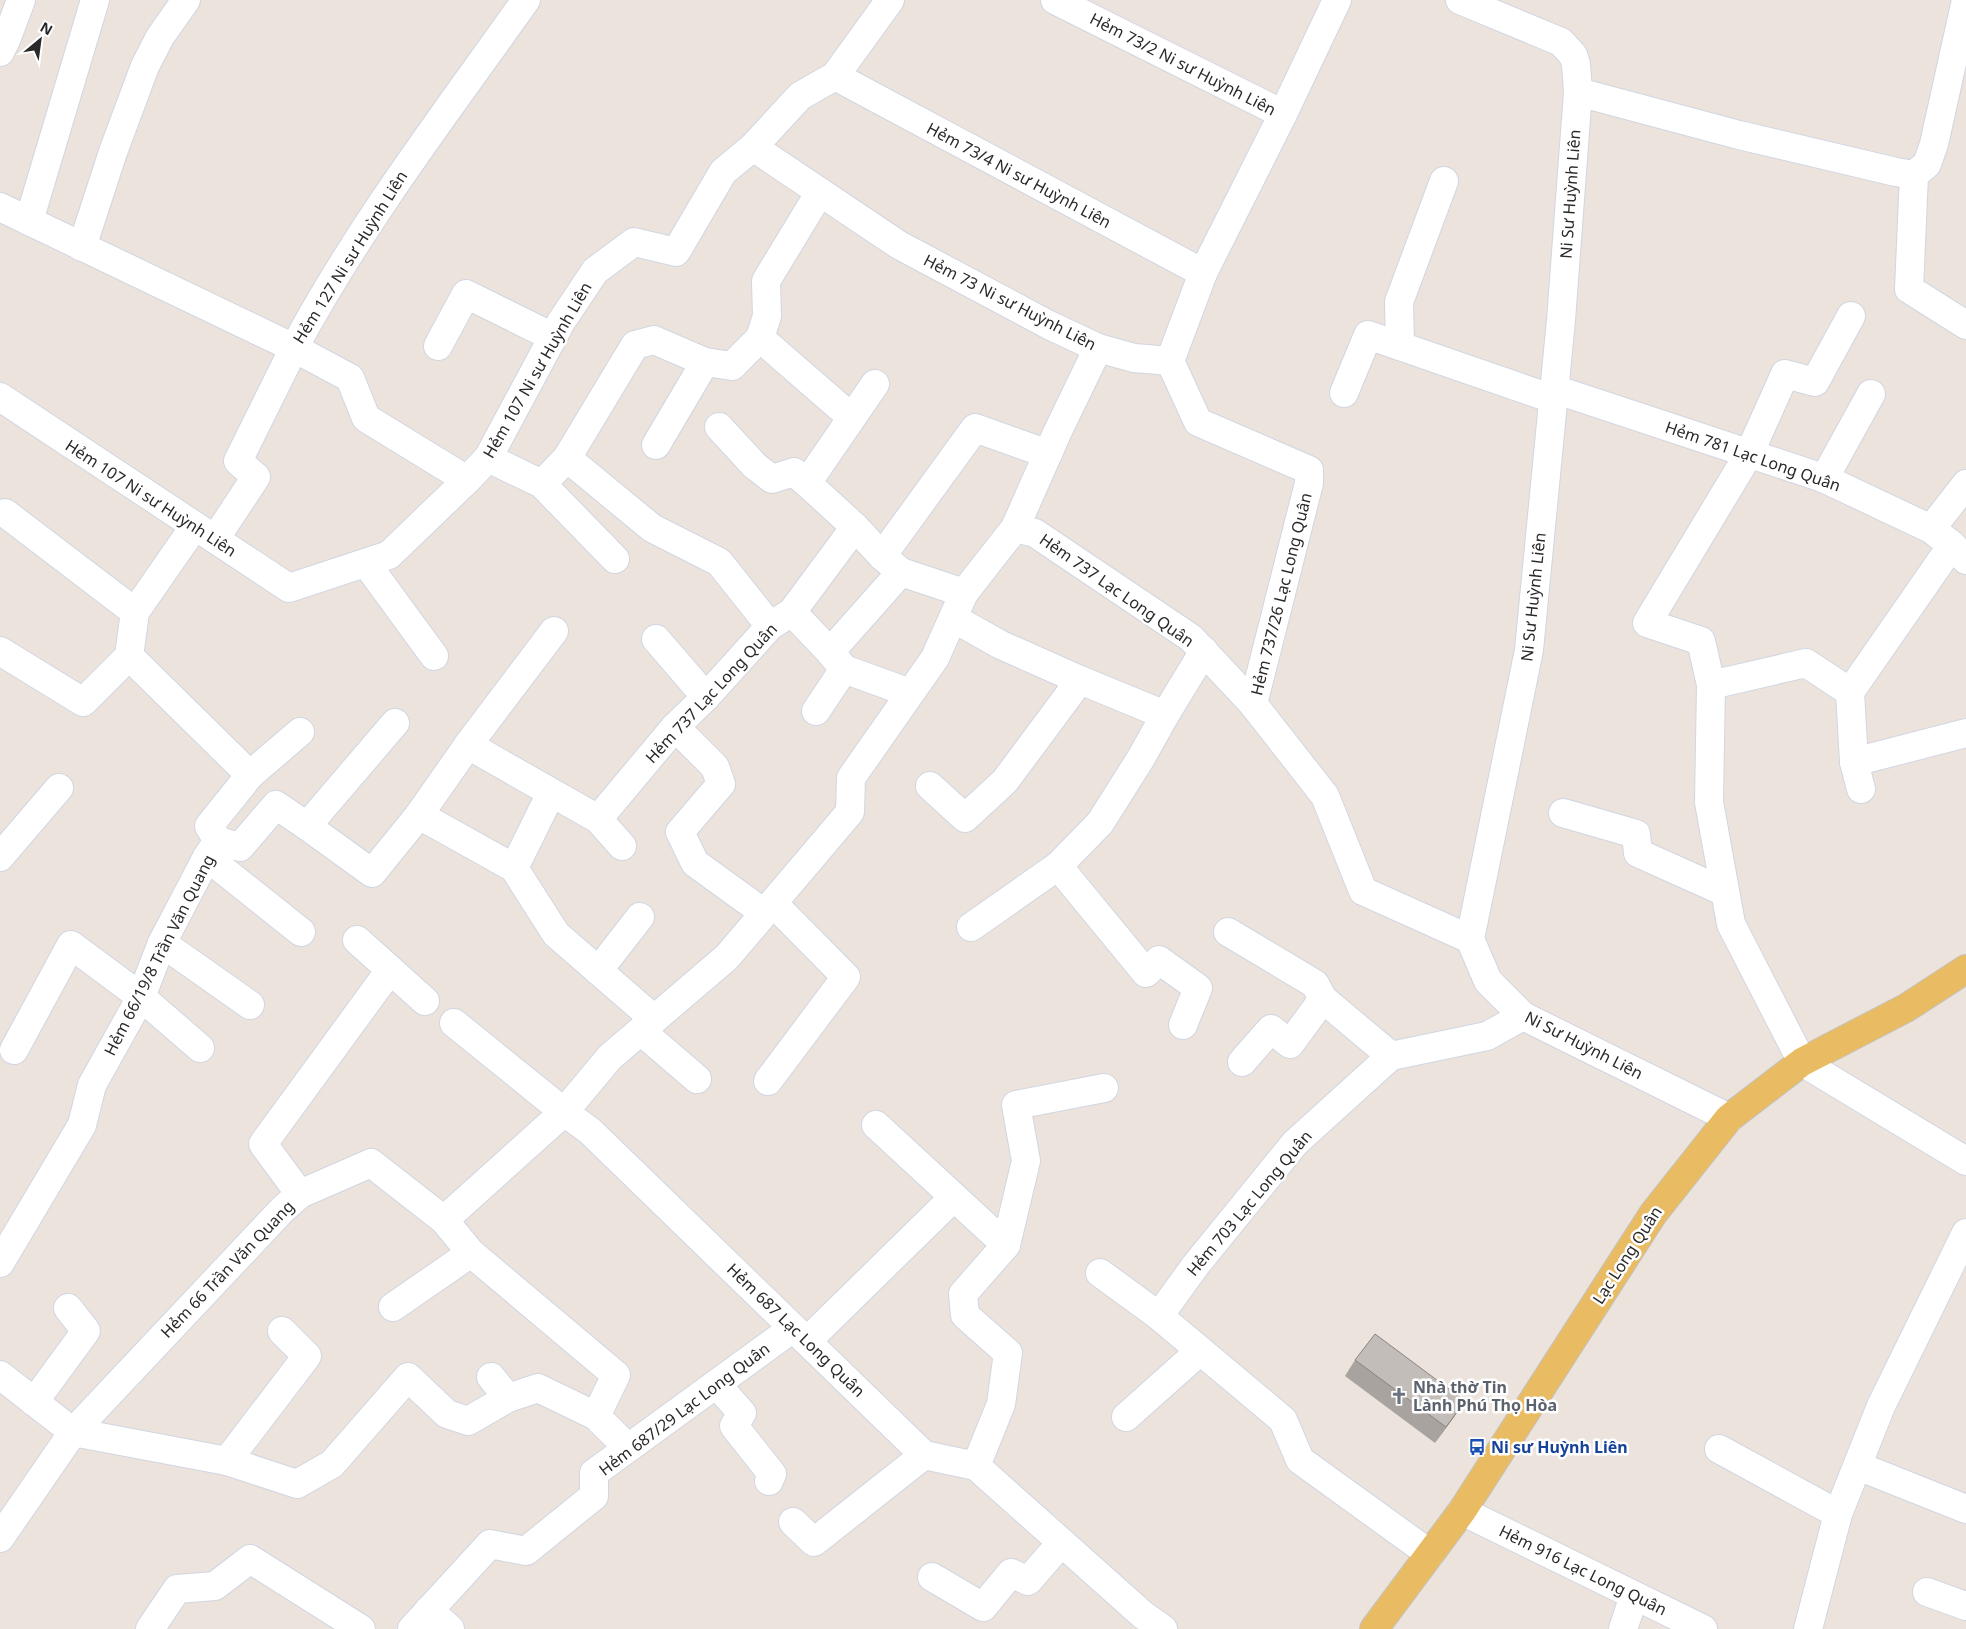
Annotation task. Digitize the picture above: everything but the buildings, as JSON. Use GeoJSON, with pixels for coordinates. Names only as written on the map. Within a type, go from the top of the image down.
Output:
{"type":"FeatureCollection","features":[{"type":"Feature","properties":{"kind":"main road","name":"Lạc Long Quân"},"geometry":{"type":"LineString","coordinates":[[1374,1629],[1462,1511],[1653,1214],[1728,1118],[1802,1062],[1906,1008],[1966,969]]}},
{"type":"Feature","properties":{"kind":"street"},"geometry":{"type":"LineString","coordinates":[[2,43],[21,0]]}},
{"type":"Feature","properties":{"kind":"street"},"geometry":{"type":"LineString","coordinates":[[30,221],[95,0]]}},
{"type":"Feature","properties":{"kind":"street"},"geometry":{"type":"LineString","coordinates":[[82,247],[113,152],[145,66],[160,37],[186,0]]}},
{"type":"Feature","properties":{"kind":"street","name":"Hẻm 127 Ni sư Huỳnh Liên"},"geometry":{"type":"LineString","coordinates":[[0,207],[294,348],[334,277],[385,198],[526,0]]}},
{"type":"Feature","properties":{"kind":"street","name":"Hẻm 107 Ni sư Huỳnh Liên"},"geometry":{"type":"LineString","coordinates":[[0,397],[289,588],[389,555],[488,458],[553,337],[595,271],[634,242],[676,252],[723,172],[753,147],[800,96],[835,76],[890,0]]}},
{"type":"Feature","properties":{"kind":"street","name":"Hẻm 73/2 Ni sư Huỳnh Liên"},"geometry":{"type":"LineString","coordinates":[[1055,0],[1284,114]]}},
{"type":"Feature","properties":{"kind":"street"},"geometry":{"type":"LineString","coordinates":[[1170,361],[1203,273],[1284,114],[1337,0]]}},
{"type":"Feature","properties":{"kind":"street","name":"Ni Sư Huỳnh Liên"},"geometry":{"type":"LineString","coordinates":[[1460,0],[1561,42],[1573,55],[1576,64],[1578,92],[1554,394],[1529,650],[1470,939],[1488,981],[1522,1016],[1728,1118]]}},
{"type":"Feature","properties":{"kind":"street"},"geometry":{"type":"LineString","coordinates":[[1966,0],[1934,144],[1926,164],[1914,175],[1909,288],[1966,325]]}},
{"type":"Feature","properties":{"kind":"street","name":"Hẻm 73/4 Ni sư Huỳnh Liên"},"geometry":{"type":"LineString","coordinates":[[835,76],[1203,273]]}},
{"type":"Feature","properties":{"kind":"street"},"geometry":{"type":"LineString","coordinates":[[1578,92],[1739,135],[1914,175]]}},
{"type":"Feature","properties":{"kind":"street","name":"Hẻm 73 Ni sư Huỳnh Liên"},"geometry":{"type":"LineString","coordinates":[[753,147],[899,245],[1049,325],[1098,348],[1134,358],[1170,361]]}},
{"type":"Feature","properties":{"kind":"street"},"geometry":{"type":"LineString","coordinates":[[1400,346],[1399,302],[1444,181]]}},
{"type":"Feature","properties":{"kind":"street"},"geometry":{"type":"LineString","coordinates":[[542,484],[567,458],[635,345],[654,340],[705,362],[732,366],[760,338],[767,316],[766,281],[820,192]]}},
{"type":"Feature","properties":{"kind":"street"},"geometry":{"type":"LineString","coordinates":[[438,346],[466,294],[553,337]]}},
{"type":"Feature","properties":{"kind":"street"},"geometry":{"type":"LineString","coordinates":[[1851,316],[1815,382],[1785,374],[1750,452],[1648,623],[1701,641],[1710,685],[1709,802],[1731,924],[1802,1062],[1966,1161]]}},
{"type":"Feature","properties":{"kind":"street","name":"Hẻm 781 Lạc Long Quân"},"geometry":{"type":"LineString","coordinates":[[1344,393],[1368,335],[1554,394],[1750,452],[1824,478],[1930,528],[1959,552]]}},
{"type":"Feature","properties":{"kind":"street"},"geometry":{"type":"LineString","coordinates":[[760,338],[851,417]]}},
{"type":"Feature","properties":{"kind":"street"},"geometry":{"type":"LineString","coordinates":[[0,651],[83,702],[129,656],[135,612],[256,477],[238,461],[294,348],[350,378],[366,418],[467,480]]}},
{"type":"Feature","properties":{"kind":"street"},"geometry":{"type":"LineString","coordinates":[[444,1220],[564,1112],[610,1057],[727,957],[850,812],[851,778],[935,658],[964,593],[1025,531],[1048,454],[1098,348]]}},
{"type":"Feature","properties":{"kind":"street","name":"Hẻm 737/26 Lạc Long Quân"},"geometry":{"type":"LineString","coordinates":[[1170,361],[1198,422],[1309,470],[1309,483],[1253,704]]}},
{"type":"Feature","properties":{"kind":"street"},"geometry":{"type":"LineString","coordinates":[[656,445],[705,362]]}},
{"type":"Feature","properties":{"kind":"street"},"geometry":{"type":"LineString","coordinates":[[807,483],[875,384]]}},
{"type":"Feature","properties":{"kind":"street"},"geometry":{"type":"LineString","coordinates":[[1824,478],[1871,394]]}},
{"type":"Feature","properties":{"kind":"street"},"geometry":{"type":"LineString","coordinates":[[719,427],[755,466],[772,479],[794,472],[855,527],[891,564],[964,593]]}},
{"type":"Feature","properties":{"kind":"street"},"geometry":{"type":"LineString","coordinates":[[816,711],[837,660],[891,564],[975,428],[1048,454]]}},
{"type":"Feature","properties":{"kind":"street"},"geometry":{"type":"LineString","coordinates":[[488,458],[542,484],[616,559]]}},
{"type":"Feature","properties":{"kind":"street"},"geometry":{"type":"LineString","coordinates":[[567,458],[652,528],[719,562],[781,619],[837,660],[910,693]]}},
{"type":"Feature","properties":{"kind":"street"},"geometry":{"type":"LineString","coordinates":[[1930,528],[1966,484]]}},
{"type":"Feature","properties":{"kind":"street"},"geometry":{"type":"LineString","coordinates":[[5,513],[135,612]]}},
{"type":"Feature","properties":{"kind":"street","name":"Hẻm 737 Lạc Long Quân"},"geometry":{"type":"LineString","coordinates":[[598,820],[675,727],[781,619],[855,527]]}},
{"type":"Feature","properties":{"kind":"street","name":"Hẻm 737 Lạc Long Quân"},"geometry":{"type":"LineString","coordinates":[[1025,531],[1192,638],[1253,704],[1325,796],[1363,890],[1470,939]]}},
{"type":"Feature","properties":{"kind":"street"},"geometry":{"type":"LineString","coordinates":[[1861,789],[1854,762],[1850,692],[1959,552]]}},
{"type":"Feature","properties":{"kind":"street"},"geometry":{"type":"LineString","coordinates":[[366,563],[434,656]]}},
{"type":"Feature","properties":{"kind":"street"},"geometry":{"type":"LineString","coordinates":[[953,618],[1001,645],[1165,715]]}},
{"type":"Feature","properties":{"kind":"street"},"geometry":{"type":"LineString","coordinates":[[395,723],[307,826],[372,873],[419,815],[468,745],[554,631]]}},
{"type":"Feature","properties":{"kind":"street"},"geometry":{"type":"LineString","coordinates":[[656,639],[706,697]]}},
{"type":"Feature","properties":{"kind":"street"},"geometry":{"type":"LineString","coordinates":[[971,927],[1058,866],[1100,823],[1204,651]]}},
{"type":"Feature","properties":{"kind":"street"},"geometry":{"type":"LineString","coordinates":[[129,656],[250,775]]}},
{"type":"Feature","properties":{"kind":"street"},"geometry":{"type":"LineString","coordinates":[[1710,685],[1806,663],[1850,692]]}},
{"type":"Feature","properties":{"kind":"street"},"geometry":{"type":"LineString","coordinates":[[930,786],[965,818],[1005,781],[1080,680]]}},
{"type":"Feature","properties":{"kind":"street"},"geometry":{"type":"LineString","coordinates":[[675,727],[715,767],[721,784],[680,832],[695,862],[768,908],[846,977],[768,1081]]}},
{"type":"Feature","properties":{"kind":"street"},"geometry":{"type":"LineString","coordinates":[[300,732],[250,775],[209,826],[212,849],[301,932]]}},
{"type":"Feature","properties":{"kind":"street"},"geometry":{"type":"LineString","coordinates":[[1854,762],[1966,733]]}},
{"type":"Feature","properties":{"kind":"street"},"geometry":{"type":"LineString","coordinates":[[468,745],[598,820],[622,846]]}},
{"type":"Feature","properties":{"kind":"street"},"geometry":{"type":"LineString","coordinates":[[0,857],[58,788]]}},
{"type":"Feature","properties":{"kind":"street"},"geometry":{"type":"LineString","coordinates":[[514,868],[551,793]]}},
{"type":"Feature","properties":{"kind":"street","name":"Hẻm 66/19/8 Trần Văn Quang"},"geometry":{"type":"LineString","coordinates":[[0,1264],[82,1125],[92,1086],[141,997],[162,943],[212,849],[240,847],[276,805],[307,826]]}},
{"type":"Feature","properties":{"kind":"street"},"geometry":{"type":"LineString","coordinates":[[1563,813],[1636,834],[1638,853],[1725,892]]}},
{"type":"Feature","properties":{"kind":"street"},"geometry":{"type":"LineString","coordinates":[[419,815],[514,868],[556,934],[598,971],[697,1079]]}},
{"type":"Feature","properties":{"kind":"street"},"geometry":{"type":"LineString","coordinates":[[1058,866],[1146,974],[1159,960],[1198,988],[1183,1025]]}},
{"type":"Feature","properties":{"kind":"street"},"geometry":{"type":"LineString","coordinates":[[598,971],[640,917]]}},
{"type":"Feature","properties":{"kind":"street"},"geometry":{"type":"LineString","coordinates":[[1228,932],[1315,984],[1323,999],[1391,1056],[1487,1036],[1522,1016]]}},
{"type":"Feature","properties":{"kind":"street"},"geometry":{"type":"LineString","coordinates":[[357,940],[425,1001]]}},
{"type":"Feature","properties":{"kind":"street"},"geometry":{"type":"LineString","coordinates":[[162,943],[250,1005]]}},
{"type":"Feature","properties":{"kind":"street"},"geometry":{"type":"LineString","coordinates":[[14,1050],[71,945],[141,997],[200,1048]]}},
{"type":"Feature","properties":{"kind":"street","name":"Hẻm 66 Trần Văn Quang"},"geometry":{"type":"LineString","coordinates":[[0,1538],[73,1432],[282,1210],[300,1194],[263,1144],[390,970]]}},
{"type":"Feature","properties":{"kind":"street"},"geometry":{"type":"LineString","coordinates":[[1242,1062],[1271,1029],[1290,1044],[1323,999]]}},
{"type":"Feature","properties":{"kind":"street","name":"Hẻm 687 Lạc Long Quân"},"geometry":{"type":"LineString","coordinates":[[454,1024],[590,1131],[924,1455]]}},
{"type":"Feature","properties":{"kind":"street","name":"Hẻm 703 Lạc Long Quân"},"geometry":{"type":"LineString","coordinates":[[1159,1316],[1195,1266],[1295,1143],[1391,1056]]}},
{"type":"Feature","properties":{"kind":"street"},"geometry":{"type":"LineString","coordinates":[[976,1466],[1001,1404],[1008,1353],[965,1315],[963,1294],[1006,1245],[1026,1161],[1016,1105],[1104,1088]]}},
{"type":"Feature","properties":{"kind":"street"},"geometry":{"type":"LineString","coordinates":[[876,1125],[1006,1245]]}},
{"type":"Feature","properties":{"kind":"street"},"geometry":{"type":"LineString","coordinates":[[300,1194],[371,1163],[444,1220],[471,1254],[616,1375],[596,1416]]}},
{"type":"Feature","properties":{"kind":"street","name":"Hẻm 687/29 Lạc Long Quân"},"geometry":{"type":"LineString","coordinates":[[420,1619],[490,1544],[526,1551],[594,1496],[594,1473],[716,1384],[800,1335],[954,1197]]}},
{"type":"Feature","properties":{"kind":"street"},"geometry":{"type":"LineString","coordinates":[[1808,1629],[1838,1514],[1881,1406],[1966,1234]]}},
{"type":"Feature","properties":{"kind":"street"},"geometry":{"type":"LineString","coordinates":[[392,1307],[471,1254]]}},
{"type":"Feature","properties":{"kind":"street"},"geometry":{"type":"LineString","coordinates":[[1100,1273],[1159,1316],[1283,1420],[1300,1460],[1430,1554]]}},
{"type":"Feature","properties":{"kind":"street"},"geometry":{"type":"LineString","coordinates":[[34,1402],[86,1331],[68,1308]]}},
{"type":"Feature","properties":{"kind":"street"},"geometry":{"type":"LineString","coordinates":[[226,1461],[306,1356],[282,1331]]}},
{"type":"Feature","properties":{"kind":"street"},"geometry":{"type":"LineString","coordinates":[[1126,1417],[1200,1351]]}},
{"type":"Feature","properties":{"kind":"street"},"geometry":{"type":"LineString","coordinates":[[0,1375],[73,1432],[226,1461],[296,1484],[332,1464],[408,1377],[447,1414],[468,1421],[508,1398],[538,1388],[596,1416],[628,1448]]}},
{"type":"Feature","properties":{"kind":"street"},"geometry":{"type":"LineString","coordinates":[[492,1376],[508,1398]]}},
{"type":"Feature","properties":{"kind":"street"},"geometry":{"type":"LineString","coordinates":[[716,1384],[742,1414],[734,1426],[772,1474],[769,1481]]}},
{"type":"Feature","properties":{"kind":"street"},"geometry":{"type":"LineString","coordinates":[[1720,1450],[1838,1514]]}},
{"type":"Feature","properties":{"kind":"street"},"geometry":{"type":"LineString","coordinates":[[793,1522],[814,1542],[924,1455],[976,1466],[1143,1615],[1164,1629]]}},
{"type":"Feature","properties":{"kind":"street"},"geometry":{"type":"LineString","coordinates":[[1858,1466],[1966,1509]]}},
{"type":"Feature","properties":{"kind":"street","name":"Hẻm 916 Lạc Long Quân"},"geometry":{"type":"LineString","coordinates":[[1462,1511],[1703,1629]]}},
{"type":"Feature","properties":{"kind":"street"},"geometry":{"type":"LineString","coordinates":[[932,1577],[983,1607],[1011,1573],[1028,1581],[1062,1543]]}},
{"type":"Feature","properties":{"kind":"street"},"geometry":{"type":"LineString","coordinates":[[150,1629],[177,1589],[215,1586],[250,1559],[361,1629]]}},
{"type":"Feature","properties":{"kind":"street"},"geometry":{"type":"LineString","coordinates":[[1927,1592],[1966,1606]]}},
{"type":"Feature","properties":{"kind":"street"},"geometry":{"type":"LineString","coordinates":[[1624,1629],[1634,1596]]}},
{"type":"Feature","properties":{"kind":"street"},"geometry":{"type":"LineString","coordinates":[[420,1619],[450,1629]]}},
{"type":"Feature","properties":{"kind":"place","name":"Nhà thờ Tin Lành Phú Thọ Hòa"},"geometry":{"type":"Point","coordinates":[1399,1396]}},
{"type":"Feature","properties":{"kind":"place","name":"Ni sư Huỳnh Liên"},"geometry":{"type":"Point","coordinates":[1477,1447]}}]}
